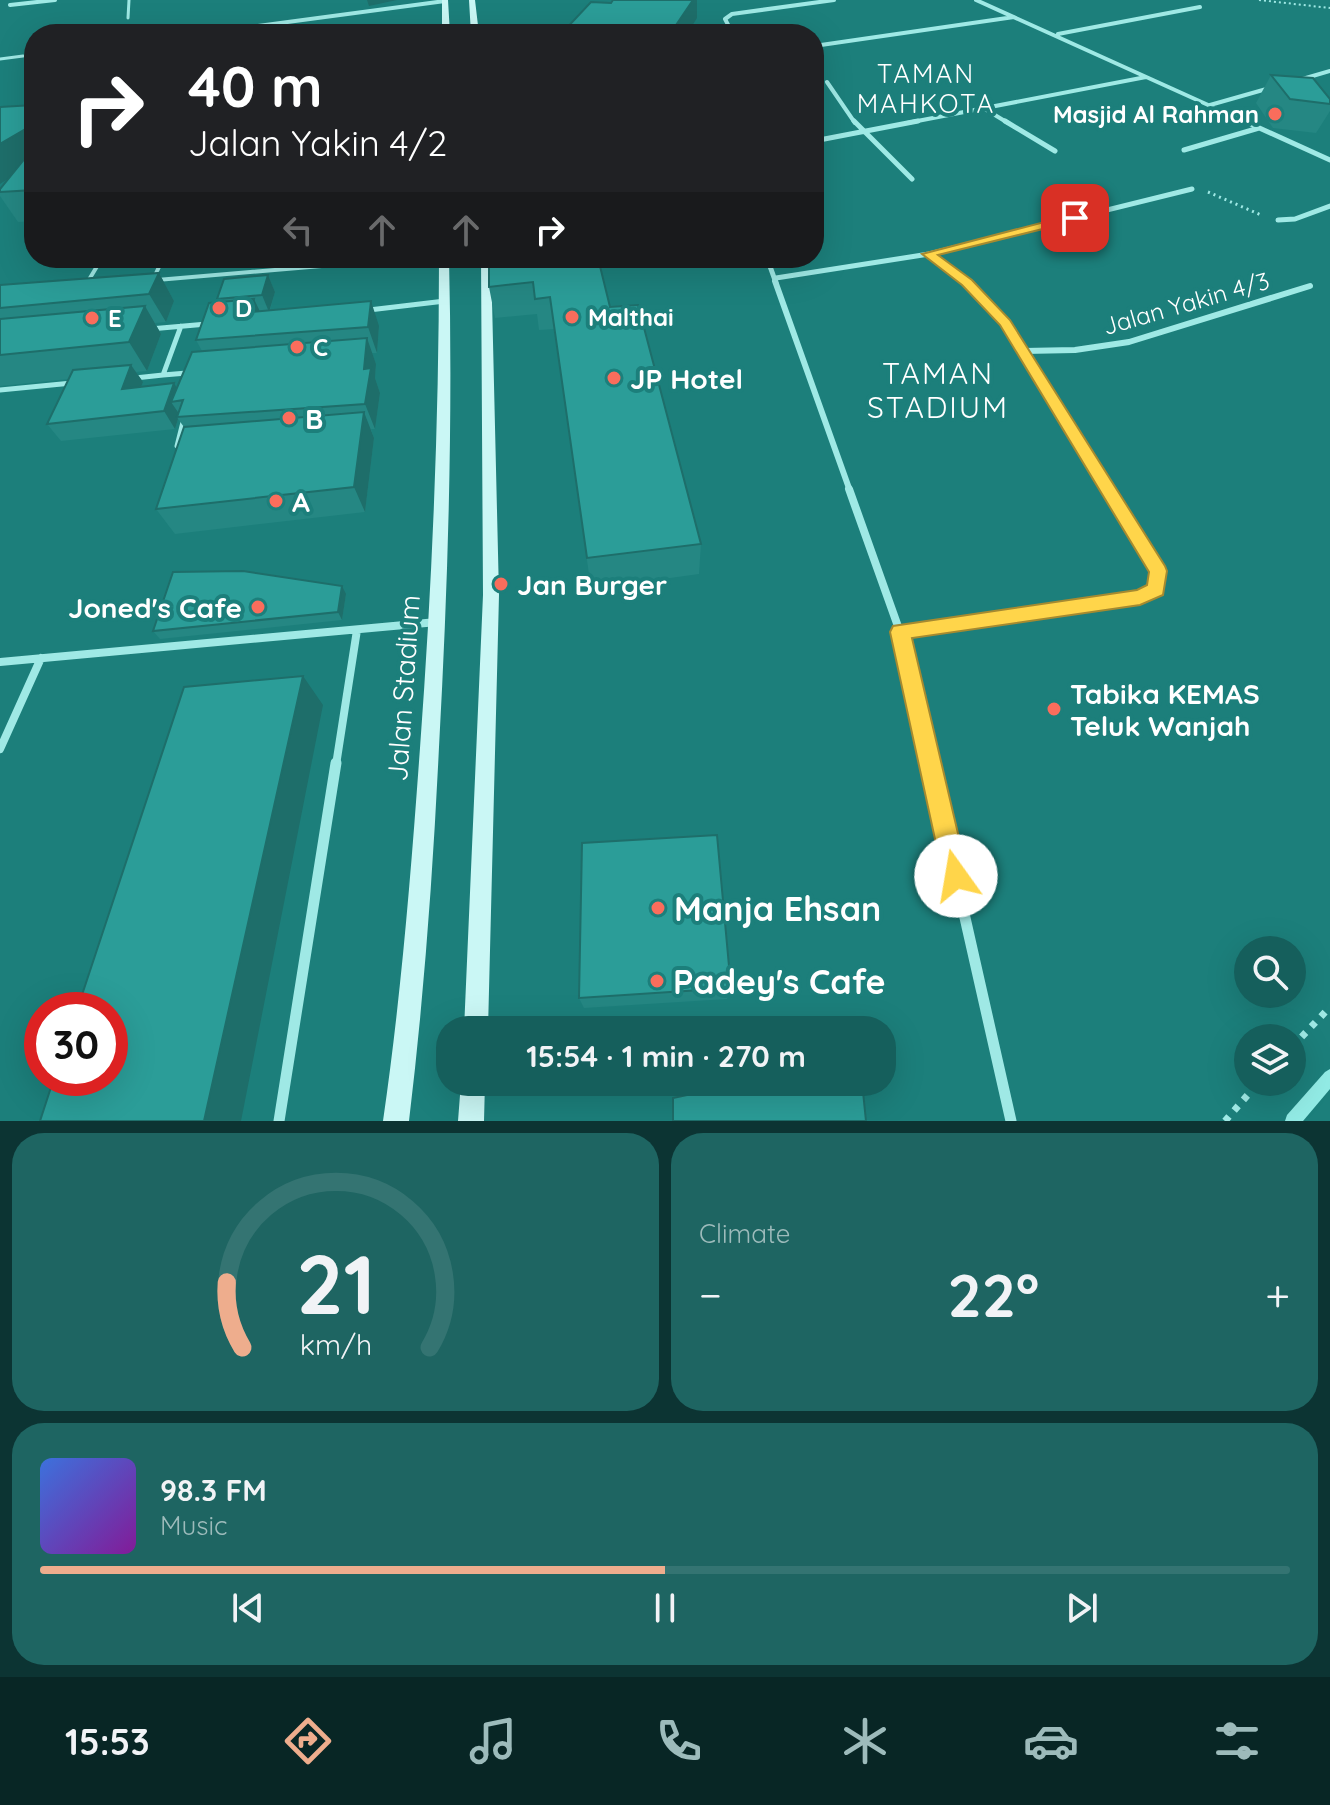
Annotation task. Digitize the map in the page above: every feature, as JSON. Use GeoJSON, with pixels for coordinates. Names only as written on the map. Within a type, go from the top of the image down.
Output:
{"type":"FeatureCollection","features":[{"type":"Feature","properties":{"kind":"main road"},"geometry":{"type":"LineString","coordinates":[[472,0],[474,24]]}},
{"type":"Feature","properties":{"kind":"main road"},"geometry":{"type":"LineString","coordinates":[[445,1],[446,24]]}},
{"type":"Feature","properties":{"kind":"main road","name":"Jalan Stadium"},"geometry":{"type":"LineString","coordinates":[[396,1121],[411,1005],[438,622],[444,508],[444,268]]}},
{"type":"Feature","properties":{"kind":"main road"},"geometry":{"type":"LineString","coordinates":[[476,1016],[491,595],[496,279],[491,268]]}},
{"type":"Feature","properties":{"kind":"main road"},"geometry":{"type":"LineString","coordinates":[[471,1121],[472,1096]]}},
{"type":"Feature","properties":{"kind":"street"},"geometry":{"type":"LineString","coordinates":[[0,10],[20,0]]}},
{"type":"Feature","properties":{"kind":"street"},"geometry":{"type":"LineString","coordinates":[[10,5],[55,0]]}},
{"type":"Feature","properties":{"kind":"street"},"geometry":{"type":"LineString","coordinates":[[728,24],[725,19],[732,14],[834,0]]}},
{"type":"Feature","properties":{"kind":"street"},"geometry":{"type":"LineString","coordinates":[[976,0],[1330,160]]}},
{"type":"Feature","properties":{"kind":"street"},"geometry":{"type":"LineString","coordinates":[[272,24],[445,1]]}},
{"type":"Feature","properties":{"kind":"street"},"geometry":{"type":"LineString","coordinates":[[1057,35],[1200,7]]}},
{"type":"Feature","properties":{"kind":"street"},"geometry":{"type":"LineString","coordinates":[[824,45],[1015,17]]}},
{"type":"Feature","properties":{"kind":"street"},"geometry":{"type":"LineString","coordinates":[[1289,83],[1330,71]]}},
{"type":"Feature","properties":{"kind":"street"},"geometry":{"type":"LineString","coordinates":[[824,139],[1146,77]]}},
{"type":"Feature","properties":{"kind":"street"},"geometry":{"type":"LineString","coordinates":[[827,82],[861,132],[912,179]]}},
{"type":"Feature","properties":{"kind":"street"},"geometry":{"type":"LineString","coordinates":[[1209,105],[1276,87]]}},
{"type":"Feature","properties":{"kind":"street"},"geometry":{"type":"LineString","coordinates":[[985,109],[1055,151]]}},
{"type":"Feature","properties":{"kind":"street"},"geometry":{"type":"LineString","coordinates":[[1184,150],[1259,128]]}},
{"type":"Feature","properties":{"kind":"street"},"geometry":{"type":"LineString","coordinates":[[776,278],[929,254],[1192,189]]}},
{"type":"Feature","properties":{"kind":"street"},"geometry":{"type":"LineString","coordinates":[[1278,220],[1295,219],[1330,206]]}},
{"type":"Feature","properties":{"kind":"street"},"geometry":{"type":"LineString","coordinates":[[900,632],[1140,597],[1156,590],[1158,571],[1024,351],[986,300],[929,254]]}},
{"type":"Feature","properties":{"kind":"street"},"geometry":{"type":"LineString","coordinates":[[772,268],[900,632],[1011,1121]]}},
{"type":"Feature","properties":{"kind":"street","name":"Jalan Yakin 4/3"},"geometry":{"type":"LineString","coordinates":[[1024,351],[1075,350],[1129,342],[1310,286]]}},
{"type":"Feature","properties":{"kind":"street"},"geometry":{"type":"LineString","coordinates":[[0,662],[438,622]]}},
{"type":"Feature","properties":{"kind":"street"},"geometry":{"type":"LineString","coordinates":[[279,1121],[357,630]]}},
{"type":"Feature","properties":{"kind":"street"},"geometry":{"type":"LineString","coordinates":[[0,749],[41,658]]}},
{"type":"Feature","properties":{"kind":"lane"},"geometry":{"type":"LineString","coordinates":[[128,18],[129,0]]}},
{"type":"Feature","properties":{"kind":"lane"},"geometry":{"type":"LineString","coordinates":[[0,59],[23,56]]}},
{"type":"Feature","properties":{"kind":"lane"},"geometry":{"type":"LineString","coordinates":[[86,285],[96,268]]}},
{"type":"Feature","properties":{"kind":"lane"},"geometry":{"type":"LineString","coordinates":[[153,280],[158,268]]}},
{"type":"Feature","properties":{"kind":"lane"},"geometry":{"type":"LineString","coordinates":[[139,281],[296,268]]}},
{"type":"Feature","properties":{"kind":"lane"},"geometry":{"type":"LineString","coordinates":[[72,286],[100,284]]}},
{"type":"Feature","properties":{"kind":"lane"},"geometry":{"type":"LineString","coordinates":[[368,310],[445,301]]}},
{"type":"Feature","properties":{"kind":"lane"},"geometry":{"type":"LineString","coordinates":[[136,331],[212,324]]}},
{"type":"Feature","properties":{"kind":"lane"},"geometry":{"type":"LineString","coordinates":[[163,375],[181,326]]}},
{"type":"Feature","properties":{"kind":"lane"},"geometry":{"type":"LineString","coordinates":[[133,378],[199,373]]}},
{"type":"Feature","properties":{"kind":"lane"},"geometry":{"type":"LineString","coordinates":[[0,390],[74,383]]}},
{"type":"Feature","properties":{"kind":"lane"},"geometry":{"type":"LineString","coordinates":[[186,414],[177,446],[191,450]]}},
{"type":"Feature","properties":{"kind":"path"},"geometry":{"type":"LineString","coordinates":[[1259,0],[1330,8]]}},
{"type":"Feature","properties":{"kind":"path"},"geometry":{"type":"LineString","coordinates":[[1192,189],[1278,220]]}},
{"type":"Feature","properties":{"kind":"path"},"geometry":{"type":"LineString","coordinates":[[1306,1032],[1330,1007]]}},
{"type":"Feature","properties":{"kind":"path"},"geometry":{"type":"LineString","coordinates":[[1225,1121],[1247,1096]]}},
{"type":"Feature","properties":{"kind":"building"},"geometry":{"type":"Polygon","coordinates":[[[613,0],[693,0],[677,24],[570,24],[591,2],[611,3],[613,0]]]}},
{"type":"Feature","properties":{"kind":"building"},"geometry":{"type":"Polygon","coordinates":[[[1271,75],[1313,78],[1330,99],[1330,104],[1290,99],[1271,75]]]}},
{"type":"Feature","properties":{"kind":"building"},"geometry":{"type":"Polygon","coordinates":[[[24,106],[24,130],[0,144],[0,107],[24,106]]]}},
{"type":"Feature","properties":{"kind":"building"},"geometry":{"type":"Polygon","coordinates":[[[24,159],[24,191],[0,192],[24,159]]]}},
{"type":"Feature","properties":{"kind":"building"},"geometry":{"type":"Polygon","coordinates":[[[489,268],[600,268],[610,307],[638,305],[701,544],[587,558],[550,297],[535,299],[533,282],[489,287],[489,268]]]}},
{"type":"Feature","properties":{"kind":"building"},"geometry":{"type":"Polygon","coordinates":[[[159,273],[149,294],[0,308],[0,285],[159,273]]]}},
{"type":"Feature","properties":{"kind":"building"},"geometry":{"type":"Polygon","coordinates":[[[268,275],[262,295],[217,299],[224,279],[268,275]]]}},
{"type":"Feature","properties":{"kind":"building"},"geometry":{"type":"Polygon","coordinates":[[[254,299],[250,312],[371,301],[368,327],[196,340],[209,303],[254,299]]]}},
{"type":"Feature","properties":{"kind":"building"},"geometry":{"type":"Polygon","coordinates":[[[145,306],[129,342],[0,355],[0,319],[145,306]]]}},
{"type":"Feature","properties":{"kind":"building"},"geometry":{"type":"Polygon","coordinates":[[[367,338],[364,369],[371,368],[365,404],[177,417],[183,400],[171,402],[192,352],[367,338]]]}},
{"type":"Feature","properties":{"kind":"building"},"geometry":{"type":"Polygon","coordinates":[[[131,365],[122,389],[174,383],[164,411],[47,424],[73,370],[131,365]]]}},
{"type":"Feature","properties":{"kind":"building"},"geometry":{"type":"Polygon","coordinates":[[[364,412],[354,487],[156,509],[184,427],[364,412]]]}},
{"type":"Feature","properties":{"kind":"building","name":"Joned's Cafe"},"geometry":{"type":"Polygon","coordinates":[[[243,571],[342,586],[338,612],[153,631],[173,572],[243,571]]]}},
{"type":"Feature","properties":{"kind":"building"},"geometry":{"type":"Polygon","coordinates":[[[303,676],[204,1121],[40,1121],[48,1096],[128,1096],[128,992],[83,992],[184,687],[303,676]]]}},
{"type":"Feature","properties":{"kind":"building"},"geometry":{"type":"Polygon","coordinates":[[[717,835],[731,988],[579,998],[582,843],[717,835]]]}},
{"type":"Feature","properties":{"kind":"building"},"geometry":{"type":"Polygon","coordinates":[[[863,1096],[866,1121],[673,1121],[673,1098],[863,1096]]]}},
{"type":"Feature","properties":{"kind":"waterway"},"geometry":{"type":"LineString","coordinates":[[1293,1121],[1330,1077]]}},
{"type":"Feature","properties":{"kind":"place","name":"Masjid Al Rahman"},"geometry":{"type":"Point","coordinates":[1275,114]}},
{"type":"Feature","properties":{"kind":"place","name":"D"},"geometry":{"type":"Point","coordinates":[219,308]}},
{"type":"Feature","properties":{"kind":"place","name":"Malthai"},"geometry":{"type":"Point","coordinates":[572,317]}},
{"type":"Feature","properties":{"kind":"place","name":"E"},"geometry":{"type":"Point","coordinates":[92,318]}},
{"type":"Feature","properties":{"kind":"place","name":"C"},"geometry":{"type":"Point","coordinates":[297,347]}},
{"type":"Feature","properties":{"kind":"place","name":"JP Hotel"},"geometry":{"type":"Point","coordinates":[614,378]}},
{"type":"Feature","properties":{"kind":"place","name":"B"},"geometry":{"type":"Point","coordinates":[289,418]}},
{"type":"Feature","properties":{"kind":"place","name":"A"},"geometry":{"type":"Point","coordinates":[276,501]}},
{"type":"Feature","properties":{"kind":"place","name":"Jan Burger"},"geometry":{"type":"Point","coordinates":[501,584]}},
{"type":"Feature","properties":{"kind":"place","name":"Joned's Cafe"},"geometry":{"type":"Point","coordinates":[258,607]}},
{"type":"Feature","properties":{"kind":"place","name":"Tabika KEMAS Teluk Wanjah"},"geometry":{"type":"Point","coordinates":[1054,709]}},
{"type":"Feature","properties":{"kind":"place","name":"Manja Ehsan"},"geometry":{"type":"Point","coordinates":[658,908]}},
{"type":"Feature","properties":{"kind":"place","name":"Padey's Cafe"},"geometry":{"type":"Point","coordinates":[657,981]}},
{"type":"Feature","properties":{"kind":"district","name":"TAMAN MAHKOTA"},"geometry":{"type":"Point","coordinates":[926,88]}},
{"type":"Feature","properties":{"kind":"district","name":"TAMAN STADIUM"},"geometry":{"type":"Point","coordinates":[938,390]}},
{"type":"Feature","properties":{"kind":"route"},"geometry":{"type":"LineString","coordinates":[[956,876],[900,632],[1140,597],[1156,590],[1158,571],[1005,322],[967,282],[929,254],[1075,218]]}}]}
